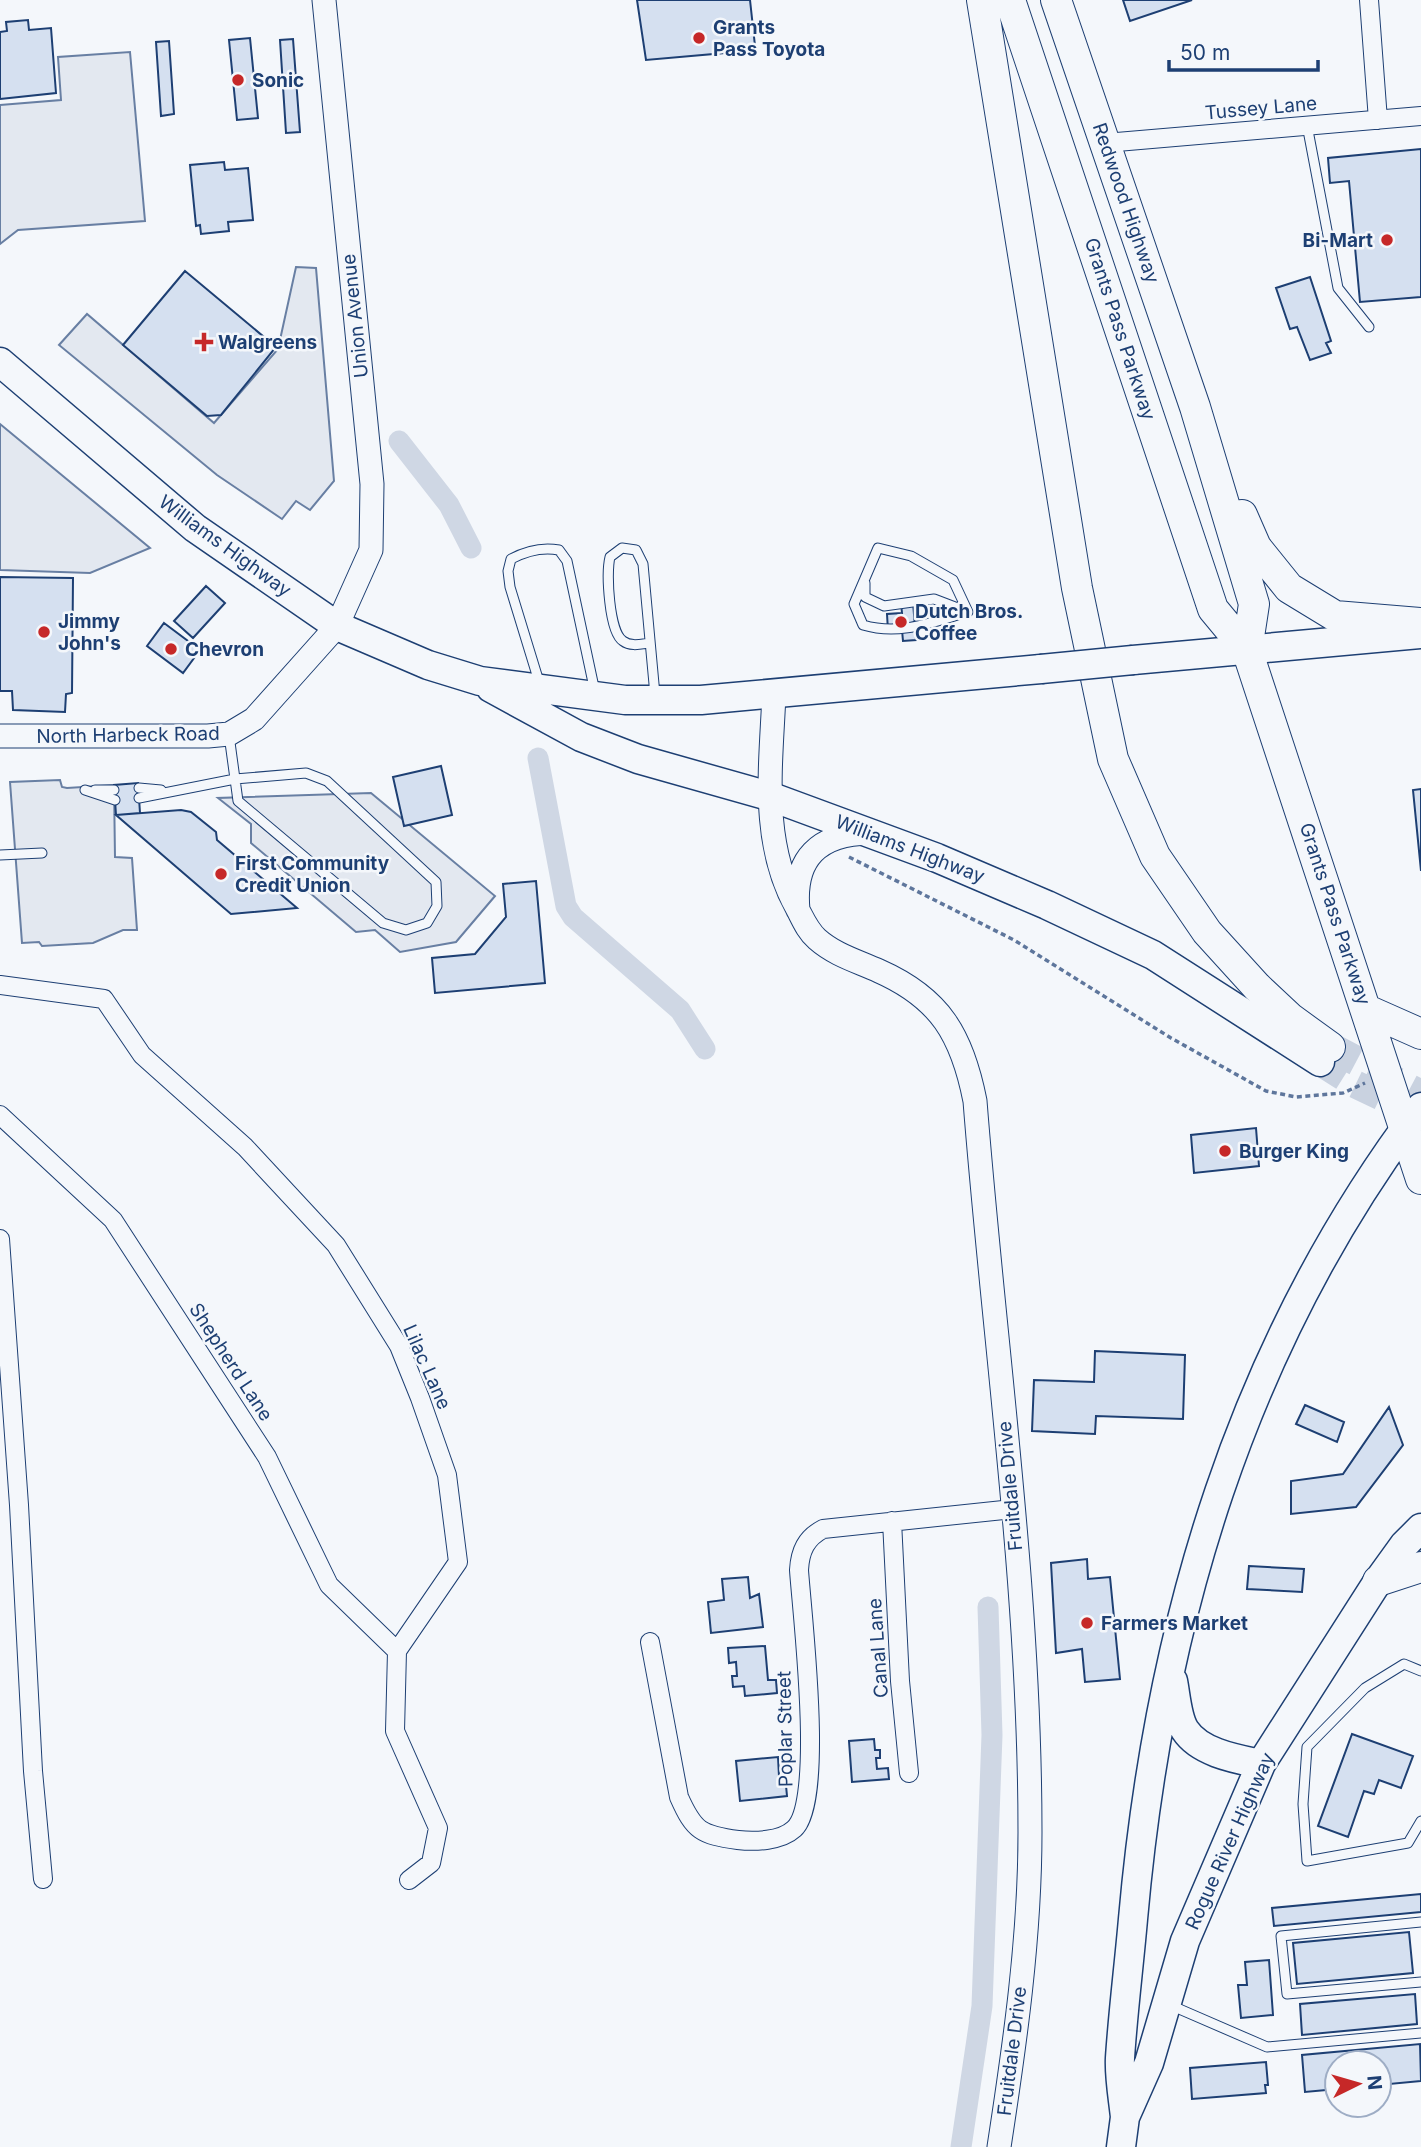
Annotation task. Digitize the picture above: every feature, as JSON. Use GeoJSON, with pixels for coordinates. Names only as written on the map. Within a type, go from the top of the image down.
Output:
{"type":"FeatureCollection","features":[{"type":"Feature","properties":{"kind":"highway"},"geometry":{"type":"LineString","coordinates":[[982,0],[1077,588],[1113,759],[1155,856],[1207,932],[1257,987],[1325,1054]]}},
{"type":"Feature","properties":{"kind":"highway","name":"Grants Pass Parkway"},"geometry":{"type":"LineString","coordinates":[[1010,0],[1213,609],[1247,650],[1387,1073],[1413,1118],[1421,1179]]}},
{"type":"Feature","properties":{"kind":"highway","name":"Redwood Highway"},"geometry":{"type":"LineString","coordinates":[[1056,0],[1195,407]]}},
{"type":"Feature","properties":{"kind":"highway"},"geometry":{"type":"LineString","coordinates":[[1195,407],[1256,547],[1289,587],[1335,616],[1421,623]]}},
{"type":"Feature","properties":{"kind":"highway","name":"Grants Pass Parkway"},"geometry":{"type":"LineString","coordinates":[[1195,407],[1254,604],[1247,650]]}},
{"type":"Feature","properties":{"kind":"highway"},"geometry":{"type":"LineString","coordinates":[[1367,1010],[1421,1034]]}},
{"type":"Feature","properties":{"kind":"highway"},"geometry":{"type":"LineString","coordinates":[[1378,1581],[1421,1567]]}},
{"type":"Feature","properties":{"kind":"main road","name":"Williams Highway"},"geometry":{"type":"LineString","coordinates":[[0,362],[195,528],[337,626],[428,665],[480,681],[596,697],[701,700],[1421,634]]}},
{"type":"Feature","properties":{"kind":"main road","name":"Williams Highway"},"geometry":{"type":"LineString","coordinates":[[480,681],[581,737],[638,759],[769,796],[871,833],[1047,905],[1153,955],[1325,1054]]}},
{"type":"Feature","properties":{"kind":"main road"},"geometry":{"type":"LineString","coordinates":[[1125,2117],[1119,2061],[1138,1867],[1170,1668],[1191,1576],[1213,1504],[1262,1376],[1322,1255],[1378,1164],[1413,1118]]}},
{"type":"Feature","properties":{"kind":"main road","name":"Rogue River Highway"},"geometry":{"type":"LineString","coordinates":[[1121,2147],[1125,2117],[1149,2063],[1166,2003],[1208,1880],[1261,1764],[1294,1740],[1378,1581],[1404,1545],[1421,1528]]}},
{"type":"Feature","properties":{"kind":"main road"},"geometry":{"type":"LineString","coordinates":[[1170,1668],[1185,1730],[1198,1743],[1232,1758],[1261,1764]]}},
{"type":"Feature","properties":{"kind":"main road"},"geometry":{"type":"LineString","coordinates":[[1131,1950],[1150,1996],[1166,2003]]}},
{"type":"Feature","properties":{"kind":"street","name":"Union Avenue"},"geometry":{"type":"LineString","coordinates":[[324,0],[372,484],[371,550],[337,626]]}},
{"type":"Feature","properties":{"kind":"street"},"geometry":{"type":"LineString","coordinates":[[1369,0],[1378,120]]}},
{"type":"Feature","properties":{"kind":"street","name":"Tussey Lane"},"geometry":{"type":"LineString","coordinates":[[1105,143],[1421,116]]}},
{"type":"Feature","properties":{"kind":"street","name":"North Harbeck Road"},"geometry":{"type":"LineString","coordinates":[[0,736],[93,738],[229,734],[254,719],[337,626]]}},
{"type":"Feature","properties":{"kind":"street","name":"Fruitdale Drive"},"geometry":{"type":"LineString","coordinates":[[774,694],[769,796],[779,871],[816,938],[841,956],[913,987],[934,1005],[956,1036],[969,1069],[975,1101],[1027,1679],[1030,1834],[1021,1993],[999,2147]]}},
{"type":"Feature","properties":{"kind":"street"},"geometry":{"type":"LineString","coordinates":[[798,909],[802,870],[808,857],[822,844],[847,834],[871,833]]}},
{"type":"Feature","properties":{"kind":"street","name":"Lilac Lane"},"geometry":{"type":"LineString","coordinates":[[0,985],[104,999],[142,1055],[245,1147],[336,1245],[398,1346],[447,1475],[458,1562],[397,1651]]}},
{"type":"Feature","properties":{"kind":"street","name":"Shepherd Lane"},"geometry":{"type":"LineString","coordinates":[[0,1115],[113,1220],[267,1457],[329,1585],[397,1651]]}},
{"type":"Feature","properties":{"kind":"street"},"geometry":{"type":"LineString","coordinates":[[0,1239],[19,1505],[33,1771],[43,1879]]}},
{"type":"Feature","properties":{"kind":"street","name":"Poplar Street"},"geometry":{"type":"LineString","coordinates":[[650,1642],[679,1797],[689,1819],[705,1835],[742,1840],[778,1838],[795,1828],[805,1813],[808,1792],[810,1749],[800,1556],[806,1543],[823,1529],[1013,1509]]}},
{"type":"Feature","properties":{"kind":"street","name":"Canal Lane"},"geometry":{"type":"LineString","coordinates":[[892,1521],[900,1681],[909,1773]]}},
{"type":"Feature","properties":{"kind":"street"},"geometry":{"type":"LineString","coordinates":[[397,1651],[395,1731],[438,1828],[431,1863],[409,1880]]}},
{"type":"Feature","properties":{"kind":"lane"},"geometry":{"type":"LineString","coordinates":[[1307,125],[1338,288],[1368,327]]}},
{"type":"Feature","properties":{"kind":"lane"},"geometry":{"type":"LineString","coordinates":[[542,691],[510,587],[508,571],[511,559],[548,548],[559,550],[567,561],[596,697]]}},
{"type":"Feature","properties":{"kind":"lane"},"geometry":{"type":"LineString","coordinates":[[650,643],[631,645],[621,640],[615,629],[607,570],[610,556],[622,548],[636,550],[643,564],[650,643],[655,700]]}},
{"type":"Feature","properties":{"kind":"lane"},"geometry":{"type":"LineString","coordinates":[[878,548],[911,556],[953,580],[968,612],[907,630],[880,630],[863,625],[855,604],[865,574],[878,548]]}},
{"type":"Feature","properties":{"kind":"lane"},"geometry":{"type":"LineString","coordinates":[[865,574],[865,597],[884,606],[934,600],[968,612]]}},
{"type":"Feature","properties":{"kind":"lane"},"geometry":{"type":"LineString","coordinates":[[139,793],[235,779],[306,773],[327,781],[436,882],[438,895],[433,916],[418,928],[406,930],[383,923],[238,801],[235,779],[229,734]]}},
{"type":"Feature","properties":{"kind":"lane"},"geometry":{"type":"LineString","coordinates":[[85,790],[115,795]]}},
{"type":"Feature","properties":{"kind":"lane"},"geometry":{"type":"LineString","coordinates":[[0,855],[42,853]]}},
{"type":"Feature","properties":{"kind":"lane"},"geometry":{"type":"LineString","coordinates":[[1421,1671],[1404,1664],[1365,1688],[1294,1740],[1303,1804],[1307,1861],[1408,1843],[1421,1821]]}},
{"type":"Feature","properties":{"kind":"lane"},"geometry":{"type":"LineString","coordinates":[[1421,1922],[1281,1936],[1287,1994],[1421,1982]]}},
{"type":"Feature","properties":{"kind":"lane"},"geometry":{"type":"LineString","coordinates":[[1166,2003],[1267,2047],[1421,2033]]}},
{"type":"Feature","properties":{"kind":"path"},"geometry":{"type":"LineString","coordinates":[[822,844],[1014,940],[1236,1077],[1266,1091],[1296,1097],[1343,1093],[1387,1073]]}},
{"type":"Feature","properties":{"kind":"shaded area"},"geometry":{"type":"Polygon","coordinates":[[[130,52],[145,221],[18,230],[0,244],[0,105],[61,100],[58,57],[130,52]]]}},
{"type":"Feature","properties":{"kind":"shaded area"},"geometry":{"type":"Polygon","coordinates":[[[296,267],[316,268],[334,481],[310,510],[296,501],[282,519],[217,475],[59,345],[87,314],[214,423],[278,349],[296,267]]]}},
{"type":"Feature","properties":{"kind":"shaded area"},"geometry":{"type":"Polygon","coordinates":[[[0,424],[150,548],[90,573],[0,570],[0,424]]]}},
{"type":"Feature","properties":{"kind":"shaded area"},"geometry":{"type":"Polygon","coordinates":[[[60,780],[62,787],[67,788],[114,785],[115,857],[132,858],[137,930],[123,930],[93,943],[42,946],[39,942],[22,943],[10,782],[60,780]]]}},
{"type":"Feature","properties":{"kind":"shaded area"},"geometry":{"type":"Polygon","coordinates":[[[371,793],[495,896],[456,942],[400,952],[375,930],[356,932],[251,843],[251,824],[218,798],[371,793]]]}},
{"type":"Feature","properties":{"kind":"building","name":"Grants Pass Toyota"},"geometry":{"type":"Polygon","coordinates":[[[637,0],[750,0],[755,46],[736,46],[736,52],[646,60],[637,0]]]}},
{"type":"Feature","properties":{"kind":"building"},"geometry":{"type":"Polygon","coordinates":[[[1123,0],[1192,0],[1130,21],[1123,0]]]}},
{"type":"Feature","properties":{"kind":"building"},"geometry":{"type":"Polygon","coordinates":[[[28,20],[29,30],[51,28],[56,93],[0,99],[0,32],[7,31],[6,22],[28,20]]]}},
{"type":"Feature","properties":{"kind":"building"},"geometry":{"type":"Polygon","coordinates":[[[250,38],[258,118],[237,120],[229,40],[250,38]]]}},
{"type":"Feature","properties":{"kind":"building"},"geometry":{"type":"Polygon","coordinates":[[[293,39],[300,132],[286,133],[280,40],[293,39]]]}},
{"type":"Feature","properties":{"kind":"building"},"geometry":{"type":"Polygon","coordinates":[[[169,41],[174,114],[161,116],[156,42],[169,41]]]}},
{"type":"Feature","properties":{"kind":"building","name":"Bi-Mart"},"geometry":{"type":"Polygon","coordinates":[[[1421,149],[1421,297],[1360,302],[1349,181],[1330,183],[1328,158],[1421,149]]]}},
{"type":"Feature","properties":{"kind":"building"},"geometry":{"type":"Polygon","coordinates":[[[224,162],[225,170],[248,168],[253,220],[228,222],[229,231],[201,234],[200,225],[196,226],[190,165],[224,162]]]}},
{"type":"Feature","properties":{"kind":"building"},"geometry":{"type":"Polygon","coordinates":[[[185,271],[276,347],[221,415],[207,416],[123,345],[185,271]]]}},
{"type":"Feature","properties":{"kind":"building"},"geometry":{"type":"Polygon","coordinates":[[[1310,277],[1331,341],[1326,343],[1331,353],[1310,360],[1297,327],[1290,329],[1276,288],[1310,277]]]}},
{"type":"Feature","properties":{"kind":"building"},"geometry":{"type":"Polygon","coordinates":[[[0,577],[73,578],[72,693],[66,694],[65,712],[13,710],[12,691],[0,691],[0,577]]]}},
{"type":"Feature","properties":{"kind":"building"},"geometry":{"type":"Polygon","coordinates":[[[206,586],[225,603],[193,638],[174,621],[206,586]]]}},
{"type":"Feature","properties":{"kind":"building","name":"Dutch Bros. Coffee"},"geometry":{"type":"Polygon","coordinates":[[[913,602],[916,640],[903,641],[902,630],[888,631],[887,614],[902,613],[901,603],[913,602]]]}},
{"type":"Feature","properties":{"kind":"building"},"geometry":{"type":"Polygon","coordinates":[[[164,623],[200,650],[183,673],[147,646],[164,623]]]}},
{"type":"Feature","properties":{"kind":"building"},"geometry":{"type":"Polygon","coordinates":[[[441,766],[452,815],[404,826],[393,777],[441,766]]]}},
{"type":"Feature","properties":{"kind":"building"},"geometry":{"type":"Polygon","coordinates":[[[138,783],[140,813],[116,815],[114,785],[138,783]]]}},
{"type":"Feature","properties":{"kind":"building"},"geometry":{"type":"Polygon","coordinates":[[[1421,789],[1421,871],[1413,790],[1421,789]]]}},
{"type":"Feature","properties":{"kind":"building","name":"First Community Credit Union"},"geometry":{"type":"Polygon","coordinates":[[[181,810],[191,812],[216,832],[217,840],[297,908],[231,914],[116,815],[181,810]]]}},
{"type":"Feature","properties":{"kind":"building"},"geometry":{"type":"Polygon","coordinates":[[[536,881],[545,983],[435,993],[432,958],[475,954],[506,917],[503,884],[536,881]]]}},
{"type":"Feature","properties":{"kind":"building","name":"Burger King"},"geometry":{"type":"Polygon","coordinates":[[[1256,1128],[1259,1166],[1194,1173],[1191,1135],[1256,1128]]]}},
{"type":"Feature","properties":{"kind":"building"},"geometry":{"type":"Polygon","coordinates":[[[1095,1351],[1185,1355],[1183,1419],[1096,1416],[1095,1434],[1032,1431],[1034,1380],[1094,1382],[1095,1351]]]}},
{"type":"Feature","properties":{"kind":"building"},"geometry":{"type":"Polygon","coordinates":[[[1305,1405],[1344,1422],[1337,1442],[1296,1424],[1305,1405]]]}},
{"type":"Feature","properties":{"kind":"building"},"geometry":{"type":"Polygon","coordinates":[[[1389,1407],[1403,1445],[1356,1507],[1291,1514],[1291,1481],[1343,1474],[1389,1407]]]}},
{"type":"Feature","properties":{"kind":"building"},"geometry":{"type":"Polygon","coordinates":[[[1087,1559],[1088,1579],[1110,1577],[1120,1679],[1085,1682],[1082,1649],[1056,1653],[1051,1563],[1087,1559]]]}},
{"type":"Feature","properties":{"kind":"building"},"geometry":{"type":"Polygon","coordinates":[[[1249,1566],[1304,1569],[1302,1592],[1247,1589],[1249,1566]]]}},
{"type":"Feature","properties":{"kind":"building"},"geometry":{"type":"Polygon","coordinates":[[[748,1577],[750,1598],[759,1594],[763,1627],[711,1633],[708,1602],[724,1600],[722,1579],[748,1577]]]}},
{"type":"Feature","properties":{"kind":"building"},"geometry":{"type":"Polygon","coordinates":[[[765,1646],[768,1680],[776,1680],[777,1693],[745,1696],[744,1686],[733,1687],[732,1676],[737,1676],[736,1662],[729,1663],[728,1648],[765,1646]]]}},
{"type":"Feature","properties":{"kind":"building"},"geometry":{"type":"Polygon","coordinates":[[[1352,1734],[1413,1756],[1401,1788],[1379,1780],[1374,1794],[1364,1791],[1348,1837],[1318,1826],[1352,1734]]]}},
{"type":"Feature","properties":{"kind":"building"},"geometry":{"type":"Polygon","coordinates":[[[874,1739],[875,1750],[880,1750],[880,1758],[876,1758],[877,1769],[888,1768],[889,1779],[852,1782],[849,1741],[874,1739]]]}},
{"type":"Feature","properties":{"kind":"building"},"geometry":{"type":"Polygon","coordinates":[[[778,1757],[779,1776],[785,1775],[787,1796],[740,1801],[736,1761],[778,1757]]]}},
{"type":"Feature","properties":{"kind":"building"},"geometry":{"type":"Polygon","coordinates":[[[1421,1894],[1421,1912],[1274,1926],[1272,1908],[1421,1894]]]}},
{"type":"Feature","properties":{"kind":"building"},"geometry":{"type":"Polygon","coordinates":[[[1409,1932],[1413,1973],[1297,1984],[1293,1943],[1409,1932]]]}},
{"type":"Feature","properties":{"kind":"building"},"geometry":{"type":"Polygon","coordinates":[[[1269,1960],[1273,2015],[1241,2018],[1238,1985],[1247,1985],[1245,1962],[1269,1960]]]}},
{"type":"Feature","properties":{"kind":"building"},"geometry":{"type":"Polygon","coordinates":[[[1415,1994],[1417,2024],[1302,2035],[1300,2004],[1415,1994]]]}},
{"type":"Feature","properties":{"kind":"building"},"geometry":{"type":"Polygon","coordinates":[[[1420,2044],[1421,2081],[1393,2084],[1393,2049],[1366,2049],[1420,2044]]]}},
{"type":"Feature","properties":{"kind":"building"},"geometry":{"type":"Polygon","coordinates":[[[1323,2053],[1323,2090],[1305,2092],[1302,2055],[1323,2053]]]}},
{"type":"Feature","properties":{"kind":"building"},"geometry":{"type":"Polygon","coordinates":[[[1266,2062],[1266,2093],[1192,2099],[1190,2068],[1266,2062]]]}},
{"type":"Feature","properties":{"kind":"waterway"},"geometry":{"type":"LineString","coordinates":[[399,441],[449,505],[471,548]]}},
{"type":"Feature","properties":{"kind":"waterway"},"geometry":{"type":"LineString","coordinates":[[538,758],[566,906],[573,917],[680,1010],[705,1049]]}},
{"type":"Feature","properties":{"kind":"waterway"},"geometry":{"type":"LineString","coordinates":[[961,2147],[982,2006],[992,1735],[988,1607]]}},
{"type":"Feature","properties":{"kind":"tunnel"},"geometry":{"type":"LineString","coordinates":[[1330,1047],[1421,1095]]}},
{"type":"Feature","properties":{"kind":"tunnel"},"geometry":{"type":"LineString","coordinates":[[1320,1062],[1355,1084],[1413,1112]]}},
{"type":"Feature","properties":{"kind":"place","name":"Grants Pass Toyota"},"geometry":{"type":"Point","coordinates":[699,38]}},
{"type":"Feature","properties":{"kind":"place","name":"Sonic"},"geometry":{"type":"Point","coordinates":[238,80]}},
{"type":"Feature","properties":{"kind":"place","name":"Bi-Mart"},"geometry":{"type":"Point","coordinates":[1387,240]}},
{"type":"Feature","properties":{"kind":"place","name":"Walgreens"},"geometry":{"type":"Point","coordinates":[204,342]}},
{"type":"Feature","properties":{"kind":"place","name":"Dutch Bros. Coffee"},"geometry":{"type":"Point","coordinates":[901,622]}},
{"type":"Feature","properties":{"kind":"place","name":"Jimmy John's"},"geometry":{"type":"Point","coordinates":[44,632]}},
{"type":"Feature","properties":{"kind":"place","name":"Chevron"},"geometry":{"type":"Point","coordinates":[171,649]}},
{"type":"Feature","properties":{"kind":"place","name":"First Community Credit Union"},"geometry":{"type":"Point","coordinates":[221,874]}},
{"type":"Feature","properties":{"kind":"place","name":"Burger King"},"geometry":{"type":"Point","coordinates":[1225,1151]}},
{"type":"Feature","properties":{"kind":"place","name":"Farmers Market"},"geometry":{"type":"Point","coordinates":[1087,1623]}}]}
